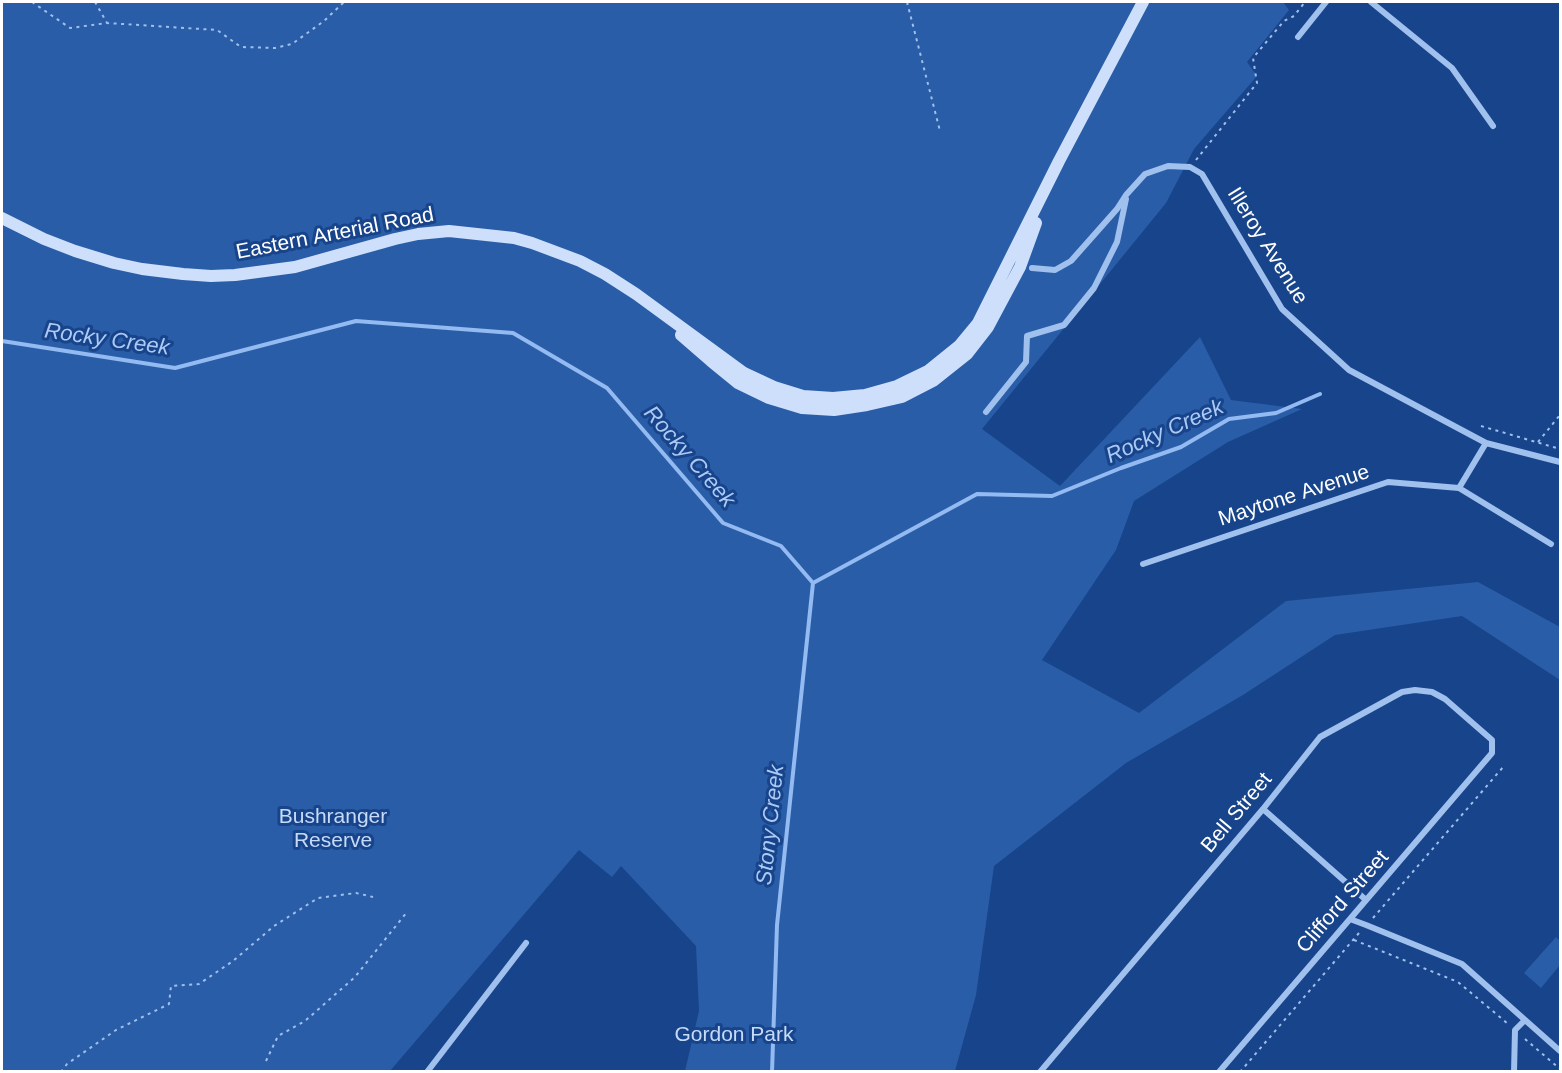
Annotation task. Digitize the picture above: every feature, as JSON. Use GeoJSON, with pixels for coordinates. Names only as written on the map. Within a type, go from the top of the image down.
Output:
{"type":"FeatureCollection","features":[{"type":"Feature","properties":{"kind":"main road","name":"Eastern Arterial Road"},"geometry":{"type":"LineString","coordinates":[[2,218],[44,239],[114,263],[211,276],[295,267],[418,234],[448,231],[514,238],[580,261],[636,294],[738,383],[769,398],[802,408],[834,410],[867,405],[902,397],[933,381],[967,354],[988,327],[1020,267],[1059,160],[1143,2]]}},
{"type":"Feature","properties":{"kind":"street"},"geometry":{"type":"LineString","coordinates":[[1298,37],[1326,2]]}},
{"type":"Feature","properties":{"kind":"street"},"geometry":{"type":"LineString","coordinates":[[1371,2],[1452,68],[1493,126]]}},
{"type":"Feature","properties":{"kind":"street","name":"Illeroy Avenue"},"geometry":{"type":"LineString","coordinates":[[1032,268],[1054,270],[1071,261],[1145,174],[1168,166],[1190,167],[1202,174],[1282,309],[1349,370],[1486,443],[1560,462]]}},
{"type":"Feature","properties":{"kind":"street"},"geometry":{"type":"LineString","coordinates":[[986,412],[1026,362],[1027,336],[1064,325],[1094,288],[1117,242],[1126,195]]}},
{"type":"Feature","properties":{"kind":"street"},"geometry":{"type":"LineString","coordinates":[[1459,488],[1486,443]]}},
{"type":"Feature","properties":{"kind":"street","name":"Maytone Avenue"},"geometry":{"type":"LineString","coordinates":[[1143,564],[1388,482],[1459,488],[1551,544]]}},
{"type":"Feature","properties":{"kind":"street","name":"Bell Street"},"geometry":{"type":"LineString","coordinates":[[1040,1071],[1263,809],[1320,737],[1402,692],[1415,690],[1432,692],[1445,699],[1492,740],[1492,753]]}},
{"type":"Feature","properties":{"kind":"street","name":"Clifford Street"},"geometry":{"type":"LineString","coordinates":[[1219,1071],[1492,753]]}},
{"type":"Feature","properties":{"kind":"street"},"geometry":{"type":"LineString","coordinates":[[1263,809],[1366,900]]}},
{"type":"Feature","properties":{"kind":"street"},"geometry":{"type":"LineString","coordinates":[[1350,919],[1462,964],[1560,1051]]}},
{"type":"Feature","properties":{"kind":"street"},"geometry":{"type":"LineString","coordinates":[[427,1071],[526,943]]}},
{"type":"Feature","properties":{"kind":"street"},"geometry":{"type":"LineString","coordinates":[[1514,1071],[1515,1030],[1525,1020]]}},
{"type":"Feature","properties":{"kind":"path"},"geometry":{"type":"LineString","coordinates":[[32,2],[70,28],[107,23],[217,30],[241,47],[275,48],[292,44],[324,21],[344,2]]}},
{"type":"Feature","properties":{"kind":"path"},"geometry":{"type":"LineString","coordinates":[[95,2],[107,23]]}},
{"type":"Feature","properties":{"kind":"path"},"geometry":{"type":"LineString","coordinates":[[907,2],[940,131]]}},
{"type":"Feature","properties":{"kind":"path"},"geometry":{"type":"LineString","coordinates":[[1195,161],[1257,82],[1253,58],[1284,21],[1294,16],[1305,2]]}},
{"type":"Feature","properties":{"kind":"path"},"geometry":{"type":"LineString","coordinates":[[1538,442],[1560,415]]}},
{"type":"Feature","properties":{"kind":"path"},"geometry":{"type":"LineString","coordinates":[[1481,426],[1560,449]]}},
{"type":"Feature","properties":{"kind":"path"},"geometry":{"type":"LineString","coordinates":[[61,1071],[67,1064],[116,1030],[169,1004],[171,986],[199,984],[233,961],[274,926],[318,898],[356,893],[373,897]]}},
{"type":"Feature","properties":{"kind":"path"},"geometry":{"type":"LineString","coordinates":[[266,1061],[278,1036],[305,1021],[355,977],[407,912]]}},
{"type":"Feature","properties":{"kind":"path"},"geometry":{"type":"LineString","coordinates":[[1354,940],[1458,982],[1560,1069]]}},
{"type":"Feature","properties":{"kind":"green space"},"geometry":{"type":"Polygon","coordinates":[[[2,2],[1283,2],[1289,10],[1247,62],[1257,76],[1194,149],[1166,203],[982,429],[1060,486],[1200,337],[1231,400],[1302,409],[1228,442],[1134,501],[1116,550],[1042,660],[1139,713],[1286,601],[1478,582],[1560,627],[1560,680],[1462,616],[1335,635],[1243,695],[1126,763],[994,866],[976,995],[955,1071],[685,1071],[699,1011],[696,946],[621,866],[612,877],[579,850],[390,1071],[2,1071],[2,2]]]}},
{"type":"Feature","properties":{"kind":"green space"},"geometry":{"type":"Polygon","coordinates":[[[1556,937],[1560,941],[1560,965],[1541,988],[1524,973],[1556,937]]]}},
{"type":"Feature","properties":{"kind":"waterway","name":"Rocky Creek"},"geometry":{"type":"LineString","coordinates":[[2,341],[175,368],[356,321],[513,333],[607,388],[723,523],[781,546],[813,583],[977,494],[1052,496],[1181,447],[1229,419],[1276,413],[1320,394]]}},
{"type":"Feature","properties":{"kind":"waterway","name":"Stony Creek"},"geometry":{"type":"LineString","coordinates":[[772,1072],[777,925],[813,583]]}},
{"type":"Feature","properties":{"kind":"park label","name":"Bushranger Reserve"},"geometry":{"type":"Point","coordinates":[333,829]}},
{"type":"Feature","properties":{"kind":"park label","name":"Gordon Park"},"geometry":{"type":"Point","coordinates":[734,1035]}}]}
